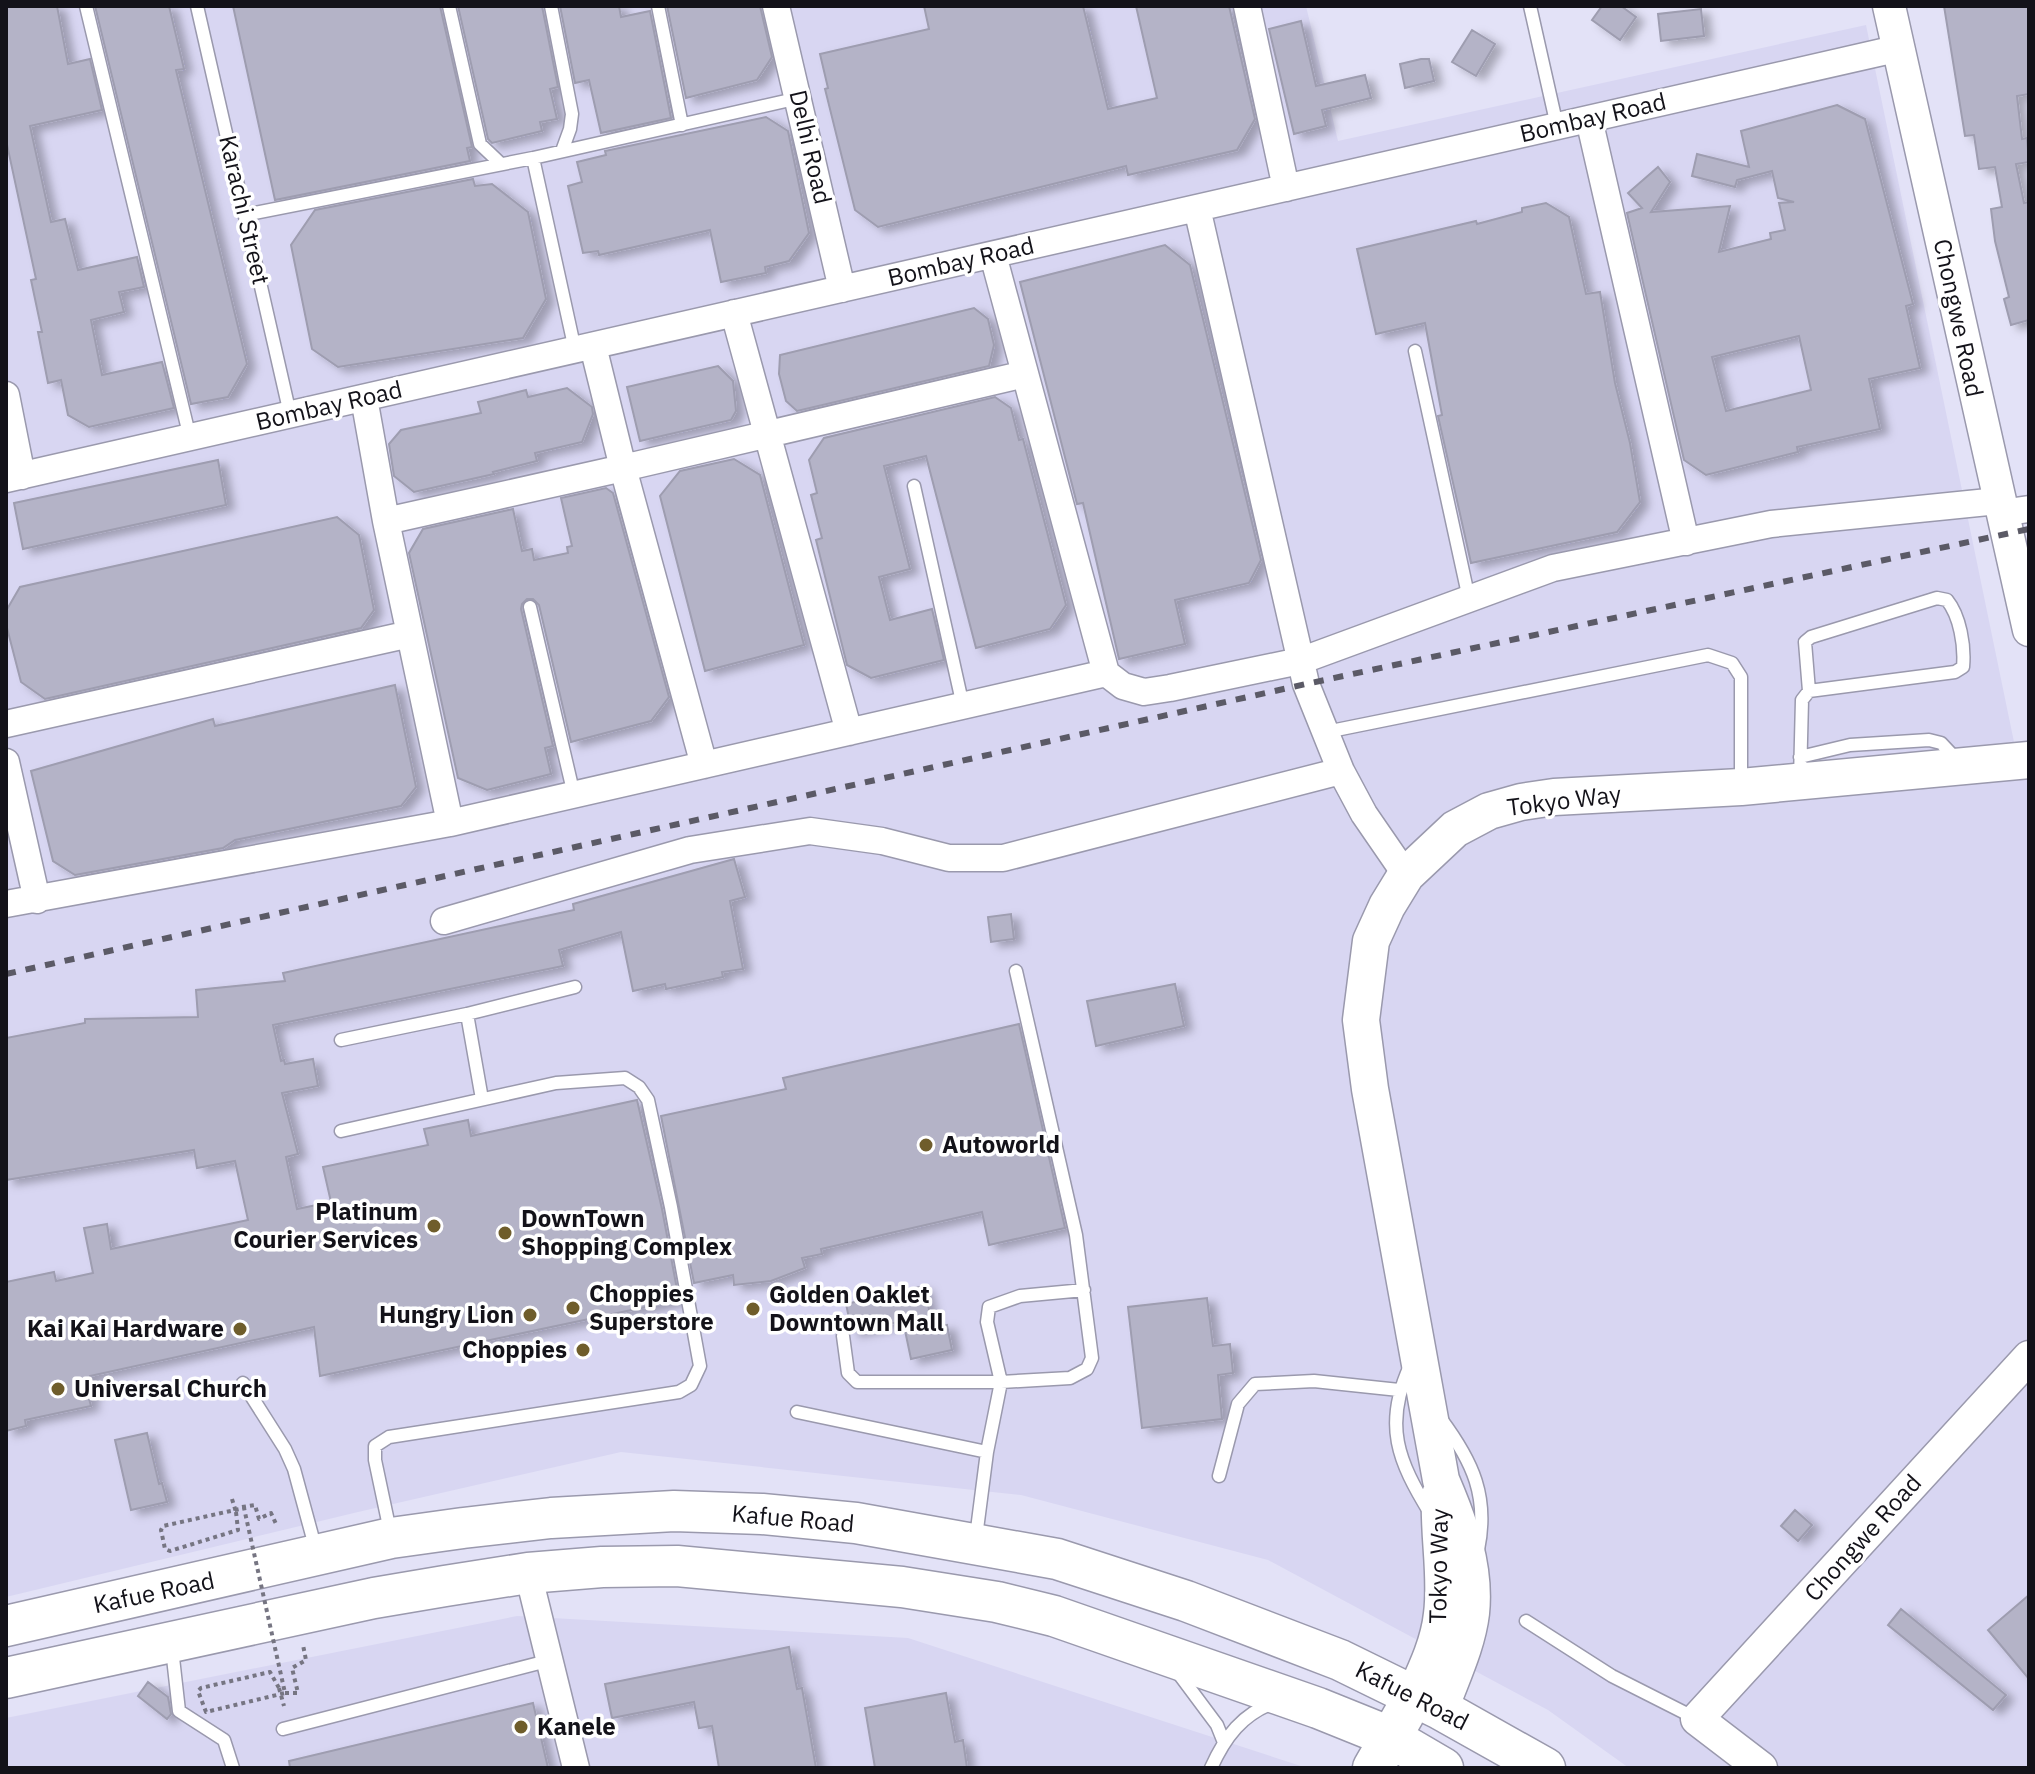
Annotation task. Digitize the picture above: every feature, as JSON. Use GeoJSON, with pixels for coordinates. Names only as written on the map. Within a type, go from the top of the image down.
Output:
{"type":"FeatureCollection","features":[{"type":"Feature","properties":{"kind":"main road","name":"Tokyo Way"},"geometry":{"type":"LineString","coordinates":[[1427,1703],[1463,1645],[1471,1614],[1472,1581],[1460,1523],[1441,1480],[1412,1394],[1417,1351],[1370,1089],[1361,1020],[1371,941],[1406,875],[1455,829],[1489,811],[1521,802],[1554,797],[1741,787],[1800,768],[1963,766],[2029,760]]}},
{"type":"Feature","properties":{"kind":"main road","name":"Tokyo Way"},"geometry":{"type":"LineString","coordinates":[[1427,1703],[1429,1665],[1443,1614],[1438,1526],[1441,1480]]}},
{"type":"Feature","properties":{"kind":"main road","name":"Kafue Road"},"geometry":{"type":"LineString","coordinates":[[6,1626],[391,1538],[551,1518],[674,1511],[762,1514],[856,1523],[1057,1559],[1186,1601],[1340,1660],[1427,1703],[1545,1768]]}},
{"type":"Feature","properties":{"kind":"main road","name":"Kafue Road"},"geometry":{"type":"LineString","coordinates":[[6,1678],[374,1598],[528,1573],[602,1567],[677,1566],[902,1587],[997,1602],[1054,1616],[1304,1703],[1406,1758]]}},
{"type":"Feature","properties":{"kind":"main road"},"geometry":{"type":"LineString","coordinates":[[1304,1703],[1347,1739],[1357,1754],[1361,1768]]}},
{"type":"Feature","properties":{"kind":"main road"},"geometry":{"type":"LineString","coordinates":[[1406,1758],[1427,1703]]}},
{"type":"Feature","properties":{"kind":"street","name":"Delhi Road"},"geometry":{"type":"LineString","coordinates":[[776,6],[842,289]]}},
{"type":"Feature","properties":{"kind":"street"},"geometry":{"type":"LineString","coordinates":[[1247,6],[1286,188]]}},
{"type":"Feature","properties":{"kind":"street","name":"Chongwe Road"},"geometry":{"type":"LineString","coordinates":[[1889,6],[2009,508],[2029,630]]}},
{"type":"Feature","properties":{"kind":"street","name":"Bombay Road"},"geometry":{"type":"LineString","coordinates":[[14,478],[1900,48]]}},
{"type":"Feature","properties":{"kind":"street"},"geometry":{"type":"LineString","coordinates":[[1589,119],[1686,542]]}},
{"type":"Feature","properties":{"kind":"street"},"geometry":{"type":"LineString","coordinates":[[1197,208],[1300,661],[1341,771],[1364,814],[1406,875]]}},
{"type":"Feature","properties":{"kind":"street"},"geometry":{"type":"LineString","coordinates":[[993,255],[1106,673],[1123,686],[1144,692],[1300,661],[1553,568],[1771,524],[2009,508]]}},
{"type":"Feature","properties":{"kind":"street"},"geometry":{"type":"LineString","coordinates":[[734,313],[849,732]]}},
{"type":"Feature","properties":{"kind":"street"},"geometry":{"type":"LineString","coordinates":[[584,348],[623,468],[704,765]]}},
{"type":"Feature","properties":{"kind":"street"},"geometry":{"type":"LineString","coordinates":[[386,521],[1025,374]]}},
{"type":"Feature","properties":{"kind":"street"},"geometry":{"type":"LineString","coordinates":[[6,395],[14,478]]}},
{"type":"Feature","properties":{"kind":"street"},"geometry":{"type":"LineString","coordinates":[[364,398],[386,521],[450,823]]}},
{"type":"Feature","properties":{"kind":"street"},"geometry":{"type":"LineString","coordinates":[[6,724],[410,634]]}},
{"type":"Feature","properties":{"kind":"street"},"geometry":{"type":"LineString","coordinates":[[6,904],[450,823],[1106,673]]}},
{"type":"Feature","properties":{"kind":"street"},"geometry":{"type":"LineString","coordinates":[[6,762],[37,900]]}},
{"type":"Feature","properties":{"kind":"street"},"geometry":{"type":"LineString","coordinates":[[444,921],[690,850],[810,831],[882,841],[949,858],[1003,858],[1341,771]]}},
{"type":"Feature","properties":{"kind":"street","name":"Chongwe Road"},"geometry":{"type":"LineString","coordinates":[[1697,1719],[2026,1367]]}},
{"type":"Feature","properties":{"kind":"street"},"geometry":{"type":"LineString","coordinates":[[528,1573],[576,1768]]}},
{"type":"Feature","properties":{"kind":"street"},"geometry":{"type":"LineString","coordinates":[[1697,1719],[1761,1768]]}},
{"type":"Feature","properties":{"kind":"lane"},"geometry":{"type":"LineString","coordinates":[[86,6],[190,438]]}},
{"type":"Feature","properties":{"kind":"lane","name":"Karachi Street"},"geometry":{"type":"LineString","coordinates":[[197,6],[290,414]]}},
{"type":"Feature","properties":{"kind":"lane"},"geometry":{"type":"LineString","coordinates":[[449,6],[480,144],[501,164]]}},
{"type":"Feature","properties":{"kind":"lane"},"geometry":{"type":"LineString","coordinates":[[551,6],[572,114],[562,151]]}},
{"type":"Feature","properties":{"kind":"lane"},"geometry":{"type":"LineString","coordinates":[[658,6],[682,125]]}},
{"type":"Feature","properties":{"kind":"lane"},"geometry":{"type":"LineString","coordinates":[[1530,6],[1557,126]]}},
{"type":"Feature","properties":{"kind":"lane"},"geometry":{"type":"LineString","coordinates":[[245,215],[533,158],[799,98]]}},
{"type":"Feature","properties":{"kind":"lane"},"geometry":{"type":"LineString","coordinates":[[533,158],[584,348]]}},
{"type":"Feature","properties":{"kind":"lane"},"geometry":{"type":"LineString","coordinates":[[1415,351],[1469,599]]}},
{"type":"Feature","properties":{"kind":"lane"},"geometry":{"type":"LineString","coordinates":[[914,486],[963,706]]}},
{"type":"Feature","properties":{"kind":"lane"},"geometry":{"type":"LineString","coordinates":[[1800,768],[1802,700],[1809,691],[1955,672],[1963,667],[1964,654],[1954,609],[1947,600],[1937,598],[1811,637],[1805,642],[1804,650],[1809,691]]}},
{"type":"Feature","properties":{"kind":"lane"},"geometry":{"type":"LineString","coordinates":[[530,607],[574,795]]}},
{"type":"Feature","properties":{"kind":"lane"},"geometry":{"type":"LineString","coordinates":[[1326,732],[1708,655],[1732,663],[1741,677],[1741,787]]}},
{"type":"Feature","properties":{"kind":"lane"},"geometry":{"type":"LineString","coordinates":[[843,1336],[848,1373],[857,1382],[1001,1382],[1070,1378],[1087,1369],[1092,1358],[1076,1235],[1016,971]]}},
{"type":"Feature","properties":{"kind":"lane"},"geometry":{"type":"LineString","coordinates":[[341,1040],[467,1014],[575,987]]}},
{"type":"Feature","properties":{"kind":"lane"},"geometry":{"type":"LineString","coordinates":[[467,1014],[482,1099]]}},
{"type":"Feature","properties":{"kind":"lane"},"geometry":{"type":"LineString","coordinates":[[341,1131],[556,1083],[625,1078],[639,1087],[648,1100],[700,1366],[691,1385],[679,1392],[389,1437],[375,1446],[375,1460],[391,1538]]}},
{"type":"Feature","properties":{"kind":"lane"},"geometry":{"type":"LineString","coordinates":[[975,1543],[987,1452],[1001,1382],[987,1322],[989,1307],[1020,1296],[1084,1290]]}},
{"type":"Feature","properties":{"kind":"lane"},"geometry":{"type":"LineString","coordinates":[[1219,1476],[1238,1404],[1255,1384],[1314,1381],[1412,1394],[1456,1439],[1478,1485],[1483,1525],[1472,1581]]}},
{"type":"Feature","properties":{"kind":"lane"},"geometry":{"type":"LineString","coordinates":[[243,1383],[285,1449],[294,1469],[318,1557]]}},
{"type":"Feature","properties":{"kind":"lane"},"geometry":{"type":"LineString","coordinates":[[1412,1394],[1395,1415],[1403,1462],[1409,1478],[1438,1526]]}},
{"type":"Feature","properties":{"kind":"lane"},"geometry":{"type":"LineString","coordinates":[[797,1412],[987,1452]]}},
{"type":"Feature","properties":{"kind":"lane"},"geometry":{"type":"LineString","coordinates":[[1526,1621],[1612,1676],[1697,1719]]}},
{"type":"Feature","properties":{"kind":"lane"},"geometry":{"type":"LineString","coordinates":[[172,1642],[179,1711],[224,1740],[233,1768]]}},
{"type":"Feature","properties":{"kind":"lane"},"geometry":{"type":"LineString","coordinates":[[1162,1653],[1217,1725],[1223,1740]]}},
{"type":"Feature","properties":{"kind":"lane"},"geometry":{"type":"LineString","coordinates":[[283,1729],[551,1660]]}},
{"type":"Feature","properties":{"kind":"lane"},"geometry":{"type":"LineString","coordinates":[[1211,1768],[1223,1740],[1252,1713],[1304,1703]]}},
{"type":"Feature","properties":{"kind":"path"},"geometry":{"type":"LineString","coordinates":[[232,1499],[236,1512],[238,1530],[165,1550],[163,1526],[242,1507],[255,1505],[259,1519],[271,1513],[277,1526]]}},
{"type":"Feature","properties":{"kind":"path"},"geometry":{"type":"LineString","coordinates":[[242,1507],[285,1693]]}},
{"type":"Feature","properties":{"kind":"path"},"geometry":{"type":"LineString","coordinates":[[284,1706],[279,1688],[270,1672],[198,1691],[206,1712],[285,1693],[298,1693],[292,1668],[306,1660],[302,1640]]}},
{"type":"Feature","properties":{"kind":"shaded area"},"geometry":{"type":"Polygon","coordinates":[[[6,6],[1306,6],[1338,141],[1866,25],[2014,742],[2029,740],[2029,1768],[1629,1768],[1548,1710],[1268,1560],[1021,1495],[621,1452],[6,1597],[6,6]]]}},
{"type":"Feature","properties":{"kind":"shaded area"},"geometry":{"type":"Polygon","coordinates":[[[517,1616],[908,1638],[1307,1768],[6,1768],[6,1718],[517,1616]]]}},
{"type":"Feature","properties":{"kind":"building"},"geometry":{"type":"Polygon","coordinates":[[[6,6],[57,6],[68,64],[90,59],[102,110],[30,126],[51,222],[65,219],[78,270],[137,257],[144,287],[119,292],[124,312],[91,320],[102,375],[162,362],[174,408],[89,427],[68,415],[61,380],[48,383],[31,280],[36,279],[6,140],[6,6]]]}},
{"type":"Feature","properties":{"kind":"building"},"geometry":{"type":"Polygon","coordinates":[[[95,6],[169,6],[184,69],[176,70],[247,364],[228,397],[191,404],[95,6]]]}},
{"type":"Feature","properties":{"kind":"building"},"geometry":{"type":"Polygon","coordinates":[[[233,6],[440,6],[472,147],[467,148],[470,161],[275,200],[233,6]]]}},
{"type":"Feature","properties":{"kind":"building"},"geometry":{"type":"Polygon","coordinates":[[[458,6],[542,6],[558,87],[550,89],[557,119],[540,122],[542,131],[492,143],[488,139],[458,6]]]}},
{"type":"Feature","properties":{"kind":"building"},"geometry":{"type":"Polygon","coordinates":[[[560,6],[619,6],[621,17],[650,11],[671,118],[601,133],[589,80],[575,83],[560,6]]]}},
{"type":"Feature","properties":{"kind":"building"},"geometry":{"type":"Polygon","coordinates":[[[667,6],[760,6],[772,57],[757,80],[686,98],[667,6]]]}},
{"type":"Feature","properties":{"kind":"building"},"geometry":{"type":"Polygon","coordinates":[[[924,6],[1083,6],[1108,109],[1157,98],[1136,6],[1229,6],[1255,119],[1237,150],[1128,175],[1126,166],[878,227],[855,210],[825,89],[828,88],[820,54],[929,29],[924,6]]]}},
{"type":"Feature","properties":{"kind":"building"},"geometry":{"type":"Polygon","coordinates":[[[1602,6],[1621,6],[1636,17],[1620,40],[1592,20],[1602,6]]]}},
{"type":"Feature","properties":{"kind":"building"},"geometry":{"type":"Polygon","coordinates":[[[1944,6],[2029,6],[2029,94],[2017,96],[2022,139],[2027,138],[2029,162],[2016,164],[2024,203],[2029,202],[2029,320],[2011,325],[2004,299],[2009,297],[1995,241],[1991,209],[2002,207],[1995,167],[1979,169],[1974,135],[1965,136],[1944,6]]]}},
{"type":"Feature","properties":{"kind":"building"},"geometry":{"type":"Polygon","coordinates":[[[1701,9],[1704,36],[1661,41],[1658,14],[1701,9]]]}},
{"type":"Feature","properties":{"kind":"building"},"geometry":{"type":"Polygon","coordinates":[[[1301,21],[1316,86],[1365,75],[1371,98],[1322,110],[1326,126],[1294,134],[1269,29],[1301,21]]]}},
{"type":"Feature","properties":{"kind":"building"},"geometry":{"type":"Polygon","coordinates":[[[1472,30],[1495,44],[1476,76],[1452,62],[1472,30]]]}},
{"type":"Feature","properties":{"kind":"building"},"geometry":{"type":"Polygon","coordinates":[[[1429,59],[1434,81],[1405,88],[1400,64],[1429,59]]]}},
{"type":"Feature","properties":{"kind":"building"},"geometry":{"type":"Polygon","coordinates":[[[1837,105],[1865,119],[1913,304],[1906,306],[1920,368],[1869,379],[1880,429],[1797,447],[1798,452],[1706,475],[1684,460],[1627,213],[1642,208],[1628,193],[1658,167],[1670,182],[1651,212],[1730,206],[1719,252],[1771,239],[1770,233],[1785,230],[1779,203],[1794,202],[1778,198],[1772,171],[1737,180],[1735,187],[1692,176],[1697,154],[1749,167],[1741,131],[1837,105]],[[1799,336],[1712,357],[1726,411],[1811,390],[1799,336]]]}},
{"type":"Feature","properties":{"kind":"building"},"geometry":{"type":"Polygon","coordinates":[[[766,117],[788,131],[809,233],[789,261],[765,267],[766,273],[721,282],[710,230],[599,255],[598,251],[583,253],[568,186],[582,182],[577,162],[606,155],[605,151],[766,117]]]}},
{"type":"Feature","properties":{"kind":"building"},"geometry":{"type":"Polygon","coordinates":[[[473,179],[475,186],[492,184],[528,212],[546,299],[523,338],[338,367],[312,349],[291,245],[315,210],[473,179]]]}},
{"type":"Feature","properties":{"kind":"building"},"geometry":{"type":"Polygon","coordinates":[[[1546,203],[1569,217],[1586,294],[1600,292],[1640,502],[1617,532],[1471,563],[1438,416],[1442,415],[1425,323],[1376,334],[1357,249],[1476,221],[1477,224],[1546,203]]]}},
{"type":"Feature","properties":{"kind":"building"},"geometry":{"type":"Polygon","coordinates":[[[1165,245],[1190,265],[1261,560],[1249,583],[1175,600],[1185,644],[1119,659],[1083,503],[1077,504],[1020,282],[1165,245]]]}},
{"type":"Feature","properties":{"kind":"building"},"geometry":{"type":"Polygon","coordinates":[[[974,308],[988,319],[994,345],[989,366],[797,411],[786,401],[779,374],[780,355],[974,308]]]}},
{"type":"Feature","properties":{"kind":"building"},"geometry":{"type":"Polygon","coordinates":[[[718,366],[733,381],[736,411],[731,420],[640,441],[627,387],[718,366]]]}},
{"type":"Feature","properties":{"kind":"building"},"geometry":{"type":"Polygon","coordinates":[[[567,388],[592,407],[593,414],[582,442],[535,453],[537,461],[494,474],[414,492],[394,476],[389,444],[401,430],[481,413],[478,402],[526,390],[528,397],[567,388]]]}},
{"type":"Feature","properties":{"kind":"building"},"geometry":{"type":"Polygon","coordinates":[[[995,397],[1011,408],[1019,440],[1023,439],[1066,605],[1050,629],[976,648],[926,456],[884,466],[910,569],[879,577],[890,620],[932,609],[944,660],[871,678],[847,665],[816,540],[822,538],[811,495],[817,493],[809,460],[824,438],[995,397]]]}},
{"type":"Feature","properties":{"kind":"building"},"geometry":{"type":"Polygon","coordinates":[[[734,459],[760,475],[804,645],[705,671],[660,496],[680,471],[734,459]]]}},
{"type":"Feature","properties":{"kind":"building"},"geometry":{"type":"Polygon","coordinates":[[[218,460],[226,505],[23,549],[14,503],[218,460]]]}},
{"type":"Feature","properties":{"kind":"building"},"geometry":{"type":"Polygon","coordinates":[[[606,488],[613,493],[669,697],[651,721],[571,742],[539,605],[533,599],[527,599],[521,609],[553,746],[545,748],[551,774],[487,790],[458,778],[409,553],[423,529],[513,509],[522,551],[532,549],[534,560],[568,553],[567,547],[572,546],[561,498],[606,488]]]}},
{"type":"Feature","properties":{"kind":"building"},"geometry":{"type":"Polygon","coordinates":[[[337,517],[359,535],[374,610],[361,628],[45,699],[21,682],[6,624],[6,611],[20,587],[337,517]]]}},
{"type":"Feature","properties":{"kind":"building"},"geometry":{"type":"Polygon","coordinates":[[[395,685],[416,787],[401,806],[235,840],[223,848],[75,875],[53,861],[31,771],[213,719],[215,726],[395,685]]]}},
{"type":"Feature","properties":{"kind":"building"},"geometry":{"type":"Polygon","coordinates":[[[734,859],[745,897],[730,901],[743,969],[722,972],[723,977],[666,989],[665,984],[633,991],[621,932],[559,950],[563,966],[273,1025],[281,1061],[284,1060],[285,1064],[313,1059],[318,1086],[282,1093],[298,1154],[286,1157],[297,1209],[331,1202],[323,1167],[428,1145],[424,1129],[468,1120],[471,1136],[637,1100],[679,1300],[320,1376],[314,1327],[90,1376],[93,1394],[88,1395],[91,1406],[25,1420],[26,1426],[6,1431],[6,1282],[54,1272],[56,1281],[93,1273],[84,1228],[107,1224],[111,1249],[248,1220],[235,1161],[197,1168],[194,1150],[6,1180],[6,1038],[85,1023],[85,1019],[198,1017],[196,990],[285,981],[283,973],[574,910],[573,904],[734,859]]]}},
{"type":"Feature","properties":{"kind":"building"},"geometry":{"type":"Polygon","coordinates":[[[1011,914],[1014,939],[991,942],[988,917],[1011,914]]]}},
{"type":"Feature","properties":{"kind":"building"},"geometry":{"type":"Polygon","coordinates":[[[1175,984],[1184,1026],[1096,1046],[1087,1001],[1175,984]]]}},
{"type":"Feature","properties":{"kind":"building","name":"Autoworld"},"geometry":{"type":"Polygon","coordinates":[[[1019,1024],[1065,1228],[989,1245],[982,1212],[821,1249],[822,1254],[802,1258],[805,1268],[771,1281],[734,1285],[733,1275],[694,1283],[661,1116],[786,1089],[783,1078],[1019,1024]]]}},
{"type":"Feature","properties":{"kind":"building"},"geometry":{"type":"Polygon","coordinates":[[[924,1286],[933,1328],[947,1325],[952,1350],[911,1359],[903,1321],[852,1332],[846,1304],[924,1286]]]}},
{"type":"Feature","properties":{"kind":"building"},"geometry":{"type":"Polygon","coordinates":[[[1207,1298],[1213,1346],[1230,1344],[1233,1373],[1218,1375],[1222,1419],[1142,1428],[1128,1307],[1207,1298]]]}},
{"type":"Feature","properties":{"kind":"building"},"geometry":{"type":"Polygon","coordinates":[[[147,1433],[159,1484],[162,1483],[167,1502],[131,1510],[115,1440],[147,1433]]]}},
{"type":"Feature","properties":{"kind":"building"},"geometry":{"type":"Polygon","coordinates":[[[1795,1510],[1812,1525],[1798,1541],[1781,1526],[1795,1510]]]}},
{"type":"Feature","properties":{"kind":"building"},"geometry":{"type":"Polygon","coordinates":[[[2029,1595],[2029,1679],[1988,1630],[2029,1595]]]}},
{"type":"Feature","properties":{"kind":"building"},"geometry":{"type":"Polygon","coordinates":[[[1901,1609],[2006,1695],[1993,1710],[1888,1625],[1901,1609]]]}},
{"type":"Feature","properties":{"kind":"building"},"geometry":{"type":"Polygon","coordinates":[[[789,1647],[797,1689],[802,1688],[816,1768],[719,1768],[712,1726],[699,1728],[694,1702],[612,1718],[605,1684],[789,1647]]]}},
{"type":"Feature","properties":{"kind":"building"},"geometry":{"type":"Polygon","coordinates":[[[148,1682],[168,1697],[171,1714],[167,1719],[138,1696],[148,1682]]]}},
{"type":"Feature","properties":{"kind":"building"},"geometry":{"type":"Polygon","coordinates":[[[946,1693],[955,1742],[963,1740],[967,1768],[875,1768],[865,1708],[946,1693]]]}},
{"type":"Feature","properties":{"kind":"building"},"geometry":{"type":"Polygon","coordinates":[[[533,1703],[548,1768],[290,1768],[289,1761],[533,1703]]]}},
{"type":"Feature","properties":{"kind":"railway"},"geometry":{"type":"LineString","coordinates":[[6,974],[1306,684],[2029,529]]}},
{"type":"Feature","properties":{"kind":"place","name":"Autoworld"},"geometry":{"type":"Point","coordinates":[926,1145]}},
{"type":"Feature","properties":{"kind":"place","name":"Platinum Courier Services"},"geometry":{"type":"Point","coordinates":[434,1226]}},
{"type":"Feature","properties":{"kind":"place","name":"DownTown Shopping Complex"},"geometry":{"type":"Point","coordinates":[505,1233]}},
{"type":"Feature","properties":{"kind":"place","name":"Choppies Superstore"},"geometry":{"type":"Point","coordinates":[573,1308]}},
{"type":"Feature","properties":{"kind":"place","name":"Golden Oaklet Downtown Mall"},"geometry":{"type":"Point","coordinates":[753,1309]}},
{"type":"Feature","properties":{"kind":"place","name":"Hungry Lion"},"geometry":{"type":"Point","coordinates":[530,1315]}},
{"type":"Feature","properties":{"kind":"place","name":"Kai Kai Hardware"},"geometry":{"type":"Point","coordinates":[240,1329]}},
{"type":"Feature","properties":{"kind":"place","name":"Choppies"},"geometry":{"type":"Point","coordinates":[583,1350]}},
{"type":"Feature","properties":{"kind":"place","name":"Universal Church"},"geometry":{"type":"Point","coordinates":[58,1389]}},
{"type":"Feature","properties":{"kind":"place","name":"Kanele"},"geometry":{"type":"Point","coordinates":[521,1727]}}]}
